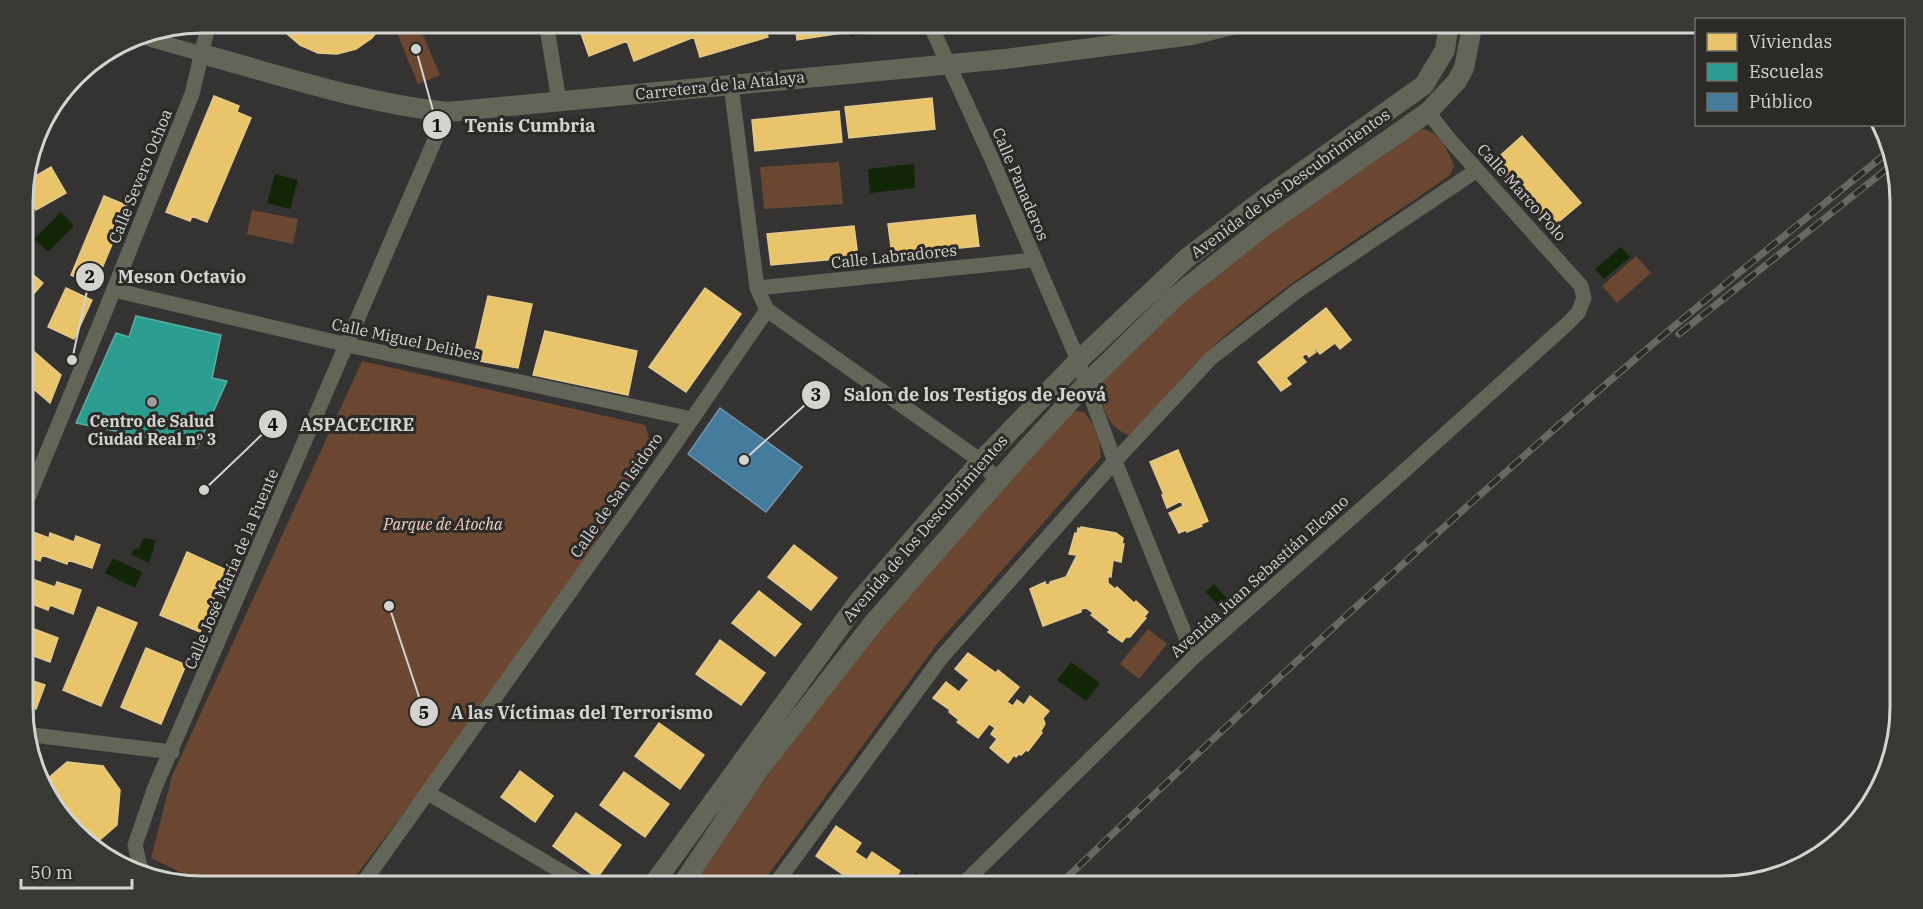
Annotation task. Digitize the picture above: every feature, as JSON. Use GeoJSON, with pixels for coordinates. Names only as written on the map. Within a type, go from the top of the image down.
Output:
{"type":"FeatureCollection","features":[{"type":"Feature","properties":{"kind":"street","name":"Calle Severo Ochoa"},"geometry":{"type":"LineString","coordinates":[[33,486],[192,94],[207,33]]}},
{"type":"Feature","properties":{"kind":"street"},"geometry":{"type":"LineString","coordinates":[[548,33],[559,101]]}},
{"type":"Feature","properties":{"kind":"street","name":"Calle Panaderos"},"geometry":{"type":"LineString","coordinates":[[934,33],[990,155],[1078,361],[1115,461],[1194,657]]}},
{"type":"Feature","properties":{"kind":"street","name":"Carretera de la Atalaya"},"geometry":{"type":"LineString","coordinates":[[202,54],[363,99],[408,108],[447,112],[948,64],[1116,46],[1200,33]]}},
{"type":"Feature","properties":{"kind":"street","name":"Avenida de los Descubrimientos"},"geometry":{"type":"LineString","coordinates":[[659,876],[858,602],[981,461],[1078,361],[1187,258],[1264,199],[1424,85],[1445,50],[1447,33]]}},
{"type":"Feature","properties":{"kind":"street","name":"Avenida de los Descubrimientos"},"geometry":{"type":"LineString","coordinates":[[688,876],[760,768],[875,621],[997,481],[1086,384],[1176,296],[1263,227],[1428,112],[1457,81],[1464,68],[1471,33]]}},
{"type":"Feature","properties":{"kind":"street"},"geometry":{"type":"LineString","coordinates":[[154,40],[202,54]]}},
{"type":"Feature","properties":{"kind":"street"},"geometry":{"type":"LineString","coordinates":[[731,85],[757,288],[767,310],[981,461],[997,481]]}},
{"type":"Feature","properties":{"kind":"street","name":"Calle José María de la Fuente"},"geometry":{"type":"LineString","coordinates":[[140,864],[135,845],[155,787],[447,112]]}},
{"type":"Feature","properties":{"kind":"street","name":"Calle Marco Polo"},"geometry":{"type":"LineString","coordinates":[[1428,112],[1581,285],[1584,298]]}},
{"type":"Feature","properties":{"kind":"street"},"geometry":{"type":"LineString","coordinates":[[781,876],[941,658],[1115,461],[1211,358],[1297,291],[1477,170]]}},
{"type":"Feature","properties":{"kind":"street","name":"Calle Labradores"},"geometry":{"type":"LineString","coordinates":[[757,288],[1034,260]]}},
{"type":"Feature","properties":{"kind":"street","name":"Calle Miguel Delibes"},"geometry":{"type":"LineString","coordinates":[[114,290],[348,345],[692,419]]}},
{"type":"Feature","properties":{"kind":"street","name":"Avenida Juan Sebastián Elcano"},"geometry":{"type":"LineString","coordinates":[[971,876],[1194,657],[1541,349],[1578,313],[1584,298]]}},
{"type":"Feature","properties":{"kind":"street","name":"Calle de San Isidoro"},"geometry":{"type":"LineString","coordinates":[[368,876],[767,310]]}},
{"type":"Feature","properties":{"kind":"street"},"geometry":{"type":"LineString","coordinates":[[35,735],[172,752]]}},
{"type":"Feature","properties":{"kind":"street"},"geometry":{"type":"LineString","coordinates":[[428,793],[569,876]]}},
{"type":"Feature","properties":{"kind":"green space"},"geometry":{"type":"Polygon","coordinates":[[[397,33],[422,33],[440,75],[418,84],[397,33]]]}},
{"type":"Feature","properties":{"kind":"green space"},"geometry":{"type":"Polygon","coordinates":[[[1417,128],[1431,132],[1441,141],[1454,166],[1450,175],[1297,280],[1238,325],[1200,359],[1135,430],[1128,435],[1115,427],[1106,414],[1099,384],[1174,307],[1243,251],[1417,128]]]}},
{"type":"Feature","properties":{"kind":"green space"},"geometry":{"type":"Polygon","coordinates":[[[839,162],[843,204],[764,209],[760,167],[839,162]]]}},
{"type":"Feature","properties":{"kind":"green space"},"geometry":{"type":"Polygon","coordinates":[[[252,210],[298,219],[293,244],[247,234],[252,210]]]}},
{"type":"Feature","properties":{"kind":"green space"},"geometry":{"type":"Polygon","coordinates":[[[1636,256],[1651,273],[1617,303],[1602,286],[1636,256]]]}},
{"type":"Feature","properties":{"kind":"green space","name":"Parque de Atocha"},"geometry":{"type":"Polygon","coordinates":[[[362,361],[645,425],[651,445],[554,615],[356,876],[191,876],[151,858],[172,776],[362,361]]]}},
{"type":"Feature","properties":{"kind":"green space"},"geometry":{"type":"Polygon","coordinates":[[[1076,411],[1084,412],[1096,433],[1101,457],[937,644],[767,876],[696,876],[777,762],[879,628],[1069,414],[1076,411]]]}},
{"type":"Feature","properties":{"kind":"green space"},"geometry":{"type":"Polygon","coordinates":[[[1148,629],[1167,644],[1139,679],[1120,664],[1148,629]]]}},
{"type":"Feature","properties":{"kind":"shaded area"},"geometry":{"type":"Polygon","coordinates":[[[850,33],[872,33],[872,34],[850,36],[850,33]]]}},
{"type":"Feature","properties":{"kind":"shaded area"},"geometry":{"type":"Polygon","coordinates":[[[914,164],[915,188],[870,193],[868,169],[914,164]]]}},
{"type":"Feature","properties":{"kind":"shaded area"},"geometry":{"type":"Polygon","coordinates":[[[275,174],[298,180],[290,209],[267,203],[275,174]]]}},
{"type":"Feature","properties":{"kind":"shaded area"},"geometry":{"type":"Polygon","coordinates":[[[61,212],[74,226],[48,252],[34,239],[61,212]]]}},
{"type":"Feature","properties":{"kind":"shaded area"},"geometry":{"type":"Polygon","coordinates":[[[1621,247],[1630,257],[1604,279],[1595,269],[1621,247]]]}},
{"type":"Feature","properties":{"kind":"shaded area"},"geometry":{"type":"Polygon","coordinates":[[[143,538],[156,540],[149,563],[131,554],[135,548],[139,549],[143,538]]]}},
{"type":"Feature","properties":{"kind":"shaded area"},"geometry":{"type":"Polygon","coordinates":[[[113,558],[142,572],[135,588],[105,573],[113,558]]]}},
{"type":"Feature","properties":{"kind":"shaded area"},"geometry":{"type":"Polygon","coordinates":[[[1214,584],[1230,602],[1222,609],[1206,592],[1214,584]]]}},
{"type":"Feature","properties":{"kind":"shaded area"},"geometry":{"type":"Polygon","coordinates":[[[1071,662],[1100,683],[1086,701],[1057,680],[1071,662]]]}},
{"type":"Feature","properties":{"kind":"building: Viviendas"},"geometry":{"type":"Polygon","coordinates":[[[286,33],[376,33],[356,49],[337,54],[318,53],[300,45],[286,33]]]}},
{"type":"Feature","properties":{"kind":"building: Viviendas"},"geometry":{"type":"Polygon","coordinates":[[[581,33],[767,33],[768,37],[700,57],[694,37],[634,61],[627,41],[589,56],[581,33]]]}},
{"type":"Feature","properties":{"kind":"building: Viviendas"},"geometry":{"type":"Polygon","coordinates":[[[796,33],[842,33],[797,40],[796,33]]]}},
{"type":"Feature","properties":{"kind":"building: Viviendas"},"geometry":{"type":"Polygon","coordinates":[[[214,96],[239,106],[237,112],[251,118],[207,222],[192,216],[190,221],[166,212],[214,96]]]}},
{"type":"Feature","properties":{"kind":"building: Viviendas"},"geometry":{"type":"Polygon","coordinates":[[[932,98],[935,129],[849,138],[845,107],[932,98]]]}},
{"type":"Feature","properties":{"kind":"building: Viviendas"},"geometry":{"type":"Polygon","coordinates":[[[839,111],[842,142],[755,151],[752,120],[839,111]]]}},
{"type":"Feature","properties":{"kind":"building: Viviendas"},"geometry":{"type":"Polygon","coordinates":[[[1522,136],[1581,203],[1550,229],[1492,163],[1522,136]]]}},
{"type":"Feature","properties":{"kind":"building: Viviendas"},"geometry":{"type":"Polygon","coordinates":[[[51,167],[66,193],[36,210],[33,205],[35,176],[51,167]]]}},
{"type":"Feature","properties":{"kind":"building: Viviendas"},"geometry":{"type":"Polygon","coordinates":[[[104,196],[128,206],[95,285],[71,275],[104,196]]]}},
{"type":"Feature","properties":{"kind":"building: Viviendas"},"geometry":{"type":"Polygon","coordinates":[[[975,215],[979,246],[892,255],[888,224],[975,215]]]}},
{"type":"Feature","properties":{"kind":"building: Viviendas"},"geometry":{"type":"Polygon","coordinates":[[[854,226],[858,257],[771,265],[767,234],[854,226]]]}},
{"type":"Feature","properties":{"kind":"building: Viviendas"},"geometry":{"type":"Polygon","coordinates":[[[33,274],[43,283],[33,295],[33,274]]]}},
{"type":"Feature","properties":{"kind":"building: Viviendas"},"geometry":{"type":"Polygon","coordinates":[[[66,288],[92,300],[74,339],[48,327],[66,288]]]}},
{"type":"Feature","properties":{"kind":"building: Viviendas"},"geometry":{"type":"Polygon","coordinates":[[[705,288],[741,314],[686,392],[649,367],[705,288]]]}},
{"type":"Feature","properties":{"kind":"building: Viviendas"},"geometry":{"type":"Polygon","coordinates":[[[488,296],[532,304],[518,368],[473,360],[488,296]]]}},
{"type":"Feature","properties":{"kind":"building: Viviendas"},"geometry":{"type":"Polygon","coordinates":[[[1326,308],[1351,340],[1340,349],[1335,343],[1320,354],[1316,349],[1314,350],[1316,352],[1309,357],[1306,353],[1302,357],[1306,362],[1286,378],[1291,384],[1281,391],[1258,362],[1326,308]]]}},
{"type":"Feature","properties":{"kind":"building: Viviendas"},"geometry":{"type":"Polygon","coordinates":[[[545,331],[637,351],[628,395],[533,375],[545,331]]]}},
{"type":"Feature","properties":{"kind":"building: Viviendas"},"geometry":{"type":"Polygon","coordinates":[[[33,351],[61,375],[50,403],[33,389],[33,351]]]}},
{"type":"Feature","properties":{"kind":"building: Viviendas"},"geometry":{"type":"Polygon","coordinates":[[[1178,450],[1208,521],[1201,524],[1202,526],[1179,533],[1169,513],[1183,506],[1181,501],[1167,508],[1150,462],[1178,450]]]}},
{"type":"Feature","properties":{"kind":"building: Viviendas"},"geometry":{"type":"Polygon","coordinates":[[[1081,527],[1116,533],[1123,538],[1121,562],[1113,560],[1108,583],[1115,589],[1117,587],[1148,612],[1144,617],[1146,618],[1130,637],[1126,637],[1122,642],[1108,632],[1110,630],[1086,608],[1043,626],[1030,589],[1045,582],[1046,585],[1066,577],[1077,555],[1069,554],[1075,533],[1077,534],[1078,528],[1081,529],[1081,527]]]}},
{"type":"Feature","properties":{"kind":"building: Viviendas"},"geometry":{"type":"Polygon","coordinates":[[[33,532],[49,538],[50,533],[74,542],[76,536],[100,545],[92,568],[68,560],[67,564],[42,555],[40,561],[33,558],[33,532]]]}},
{"type":"Feature","properties":{"kind":"building: Viviendas"},"geometry":{"type":"Polygon","coordinates":[[[794,545],[837,578],[811,610],[768,577],[794,545]]]}},
{"type":"Feature","properties":{"kind":"building: Viviendas"},"geometry":{"type":"Polygon","coordinates":[[[187,552],[226,570],[200,632],[160,615],[187,552]]]}},
{"type":"Feature","properties":{"kind":"building: Viviendas"},"geometry":{"type":"Polygon","coordinates":[[[33,579],[55,587],[57,582],[81,590],[73,614],[50,605],[48,610],[33,604],[33,579]]]}},
{"type":"Feature","properties":{"kind":"building: Viviendas"},"geometry":{"type":"Polygon","coordinates":[[[759,591],[801,624],[775,656],[732,623],[759,591]]]}},
{"type":"Feature","properties":{"kind":"building: Viviendas"},"geometry":{"type":"Polygon","coordinates":[[[98,607],[137,623],[101,706],[63,690],[98,607]]]}},
{"type":"Feature","properties":{"kind":"building: Viviendas"},"geometry":{"type":"Polygon","coordinates":[[[34,629],[58,638],[50,662],[33,656],[34,629]]]}},
{"type":"Feature","properties":{"kind":"building: Viviendas"},"geometry":{"type":"Polygon","coordinates":[[[720,640],[765,673],[741,705],[696,674],[720,640]]]}},
{"type":"Feature","properties":{"kind":"building: Viviendas"},"geometry":{"type":"Polygon","coordinates":[[[146,648],[186,665],[161,724],[121,707],[146,648]]]}},
{"type":"Feature","properties":{"kind":"building: Viviendas"},"geometry":{"type":"Polygon","coordinates":[[[968,653],[996,673],[998,670],[1019,687],[1007,702],[1013,706],[1017,700],[1024,705],[1030,696],[1049,711],[1043,718],[1045,724],[1042,733],[1028,751],[1016,757],[1014,755],[1008,763],[990,748],[997,739],[991,734],[995,728],[989,724],[978,738],[957,722],[959,720],[949,712],[950,710],[933,698],[946,682],[959,692],[969,680],[955,669],[968,653]]]}},
{"type":"Feature","properties":{"kind":"building: Viviendas"},"geometry":{"type":"Polygon","coordinates":[[[33,681],[45,685],[36,709],[33,708],[33,681]]]}},
{"type":"Feature","properties":{"kind":"building: Viviendas"},"geometry":{"type":"Polygon","coordinates":[[[659,723],[704,755],[680,789],[635,756],[659,723]]]}},
{"type":"Feature","properties":{"kind":"building: Viviendas"},"geometry":{"type":"Polygon","coordinates":[[[67,762],[103,766],[120,790],[117,825],[99,841],[82,827],[68,810],[49,778],[67,762]]]}},
{"type":"Feature","properties":{"kind":"building: Viviendas"},"geometry":{"type":"Polygon","coordinates":[[[520,771],[553,796],[535,822],[501,797],[520,771]]]}},
{"type":"Feature","properties":{"kind":"building: Viviendas"},"geometry":{"type":"Polygon","coordinates":[[[624,772],[669,804],[645,837],[600,805],[624,772]]]}},
{"type":"Feature","properties":{"kind":"building: Viviendas"},"geometry":{"type":"Polygon","coordinates":[[[576,813],[621,845],[598,876],[594,876],[553,846],[576,813]]]}},
{"type":"Feature","properties":{"kind":"building: Viviendas"},"geometry":{"type":"Polygon","coordinates":[[[836,826],[861,843],[855,852],[867,860],[872,852],[900,871],[897,876],[845,876],[816,856],[836,826]]]}},
{"type":"Feature","properties":{"kind":"building: Escuelas","name":"Centro de Salud Ciudad Real nº 3"},"geometry":{"type":"Polygon","coordinates":[[[136,316],[221,335],[212,378],[227,381],[197,448],[76,423],[116,333],[129,337],[136,316]]]}},
{"type":"Feature","properties":{"kind":"building: Público"},"geometry":{"type":"Polygon","coordinates":[[[720,408],[802,467],[766,512],[688,454],[720,408]]]}},
{"type":"Feature","properties":{"kind":"railway"},"geometry":{"type":"LineString","coordinates":[[1069,876],[1271,685],[1560,424],[1760,255],[1883,156]]}},
{"type":"Feature","properties":{"kind":"railway"},"geometry":{"type":"LineString","coordinates":[[1679,334],[1887,169]]}},
{"type":"Feature","properties":{"kind":"place","name":"Tenis Cumbria"},"geometry":{"type":"Point","coordinates":[416,49]}},
{"type":"Feature","properties":{"kind":"place","name":"Meson Octavio"},"geometry":{"type":"Point","coordinates":[72,360]}},
{"type":"Feature","properties":{"kind":"place","name":"Centro de Salud Ciudad Real nº 3"},"geometry":{"type":"Point","coordinates":[152,402]}},
{"type":"Feature","properties":{"kind":"place","name":"Salon de los Testigos de Jeová"},"geometry":{"type":"Point","coordinates":[744,460]}},
{"type":"Feature","properties":{"kind":"place","name":"ASPACECIRE"},"geometry":{"type":"Point","coordinates":[204,490]}},
{"type":"Feature","properties":{"kind":"place","name":"A las Víctimas del Terrorismo"},"geometry":{"type":"Point","coordinates":[389,606]}}]}
